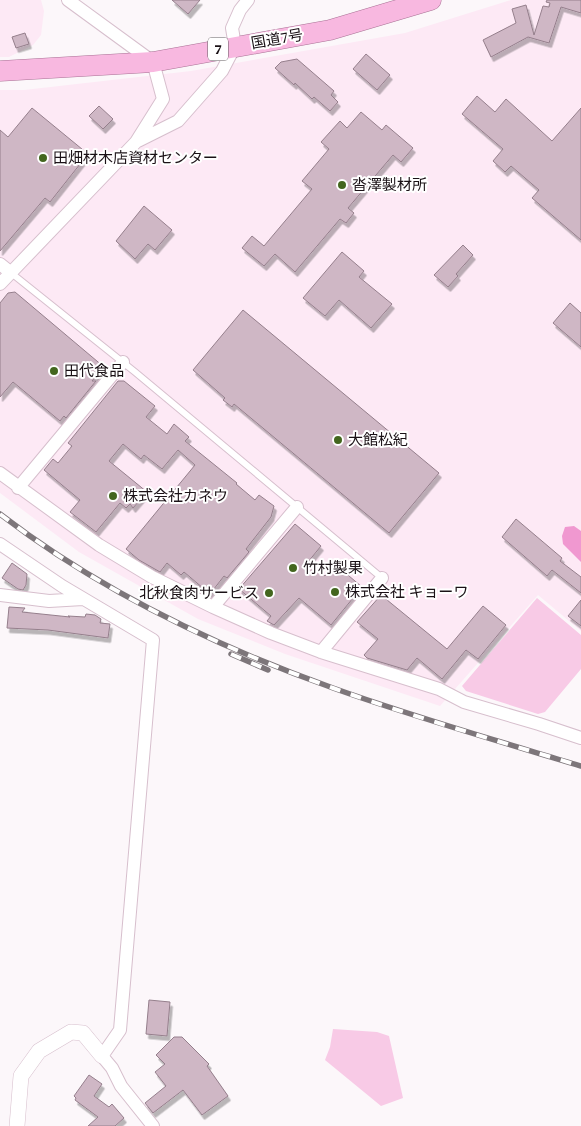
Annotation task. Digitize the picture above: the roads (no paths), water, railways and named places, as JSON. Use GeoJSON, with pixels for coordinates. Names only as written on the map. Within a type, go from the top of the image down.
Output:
{"type":"FeatureCollection","features":[{"type":"Feature","properties":{"kind":"highway","name":"国道7号"},"geometry":{"type":"LineString","coordinates":[[0,71],[153,62],[330,30],[431,0]]}},
{"type":"Feature","properties":{"kind":"street"},"geometry":{"type":"LineString","coordinates":[[0,284],[5,268],[136,142],[163,99],[153,62],[68,0]]}},
{"type":"Feature","properties":{"kind":"street"},"geometry":{"type":"LineString","coordinates":[[136,142],[178,121],[222,71],[235,46],[232,28],[240,10],[248,0]]}},
{"type":"Feature","properties":{"kind":"street"},"geometry":{"type":"LineString","coordinates":[[18,488],[123,362]]}},
{"type":"Feature","properties":{"kind":"street"},"geometry":{"type":"LineString","coordinates":[[0,473],[18,488],[99,545],[152,577],[270,633],[321,652],[440,689],[464,702],[581,738]]}},
{"type":"Feature","properties":{"kind":"street"},"geometry":{"type":"LineString","coordinates":[[213,607],[297,507]]}},
{"type":"Feature","properties":{"kind":"street"},"geometry":{"type":"LineString","coordinates":[[0,544],[62,586],[153,640],[120,1030],[102,1056]]}},
{"type":"Feature","properties":{"kind":"street"},"geometry":{"type":"LineString","coordinates":[[321,652],[382,578]]}},
{"type":"Feature","properties":{"kind":"street"},"geometry":{"type":"LineString","coordinates":[[0,595],[48,601],[83,599]]}},
{"type":"Feature","properties":{"kind":"street"},"geometry":{"type":"LineString","coordinates":[[17,1126],[21,1076],[40,1051],[71,1032],[83,1033],[112,1068],[120,1086],[152,1126]]}},
{"type":"Feature","properties":{"kind":"lane"},"geometry":{"type":"LineString","coordinates":[[5,268],[123,362],[382,578]]}},
{"type":"Feature","properties":{"kind":"railway"},"geometry":{"type":"LineString","coordinates":[[0,514],[38,542],[118,591],[159,614],[245,654],[364,699],[456,729],[581,766]]}},
{"type":"Feature","properties":{"kind":"railway"},"geometry":{"type":"LineString","coordinates":[[231,654],[268,670]]}},
{"type":"Feature","properties":{"kind":"place","name":"田畑材木店資材センター"},"geometry":{"type":"Point","coordinates":[43,158]}},
{"type":"Feature","properties":{"kind":"place","name":"沓澤製材所"},"geometry":{"type":"Point","coordinates":[342,185]}},
{"type":"Feature","properties":{"kind":"place","name":"田代食品"},"geometry":{"type":"Point","coordinates":[54,371]}},
{"type":"Feature","properties":{"kind":"place","name":"大館松紀"},"geometry":{"type":"Point","coordinates":[338,440]}},
{"type":"Feature","properties":{"kind":"place","name":"株式会社カネウ"},"geometry":{"type":"Point","coordinates":[113,496]}},
{"type":"Feature","properties":{"kind":"place","name":"竹村製果"},"geometry":{"type":"Point","coordinates":[293,568]}},
{"type":"Feature","properties":{"kind":"place","name":"株式会社 キョーワ"},"geometry":{"type":"Point","coordinates":[335,592]}},
{"type":"Feature","properties":{"kind":"place","name":"北秋食肉サービス"},"geometry":{"type":"Point","coordinates":[269,593]}}]}
